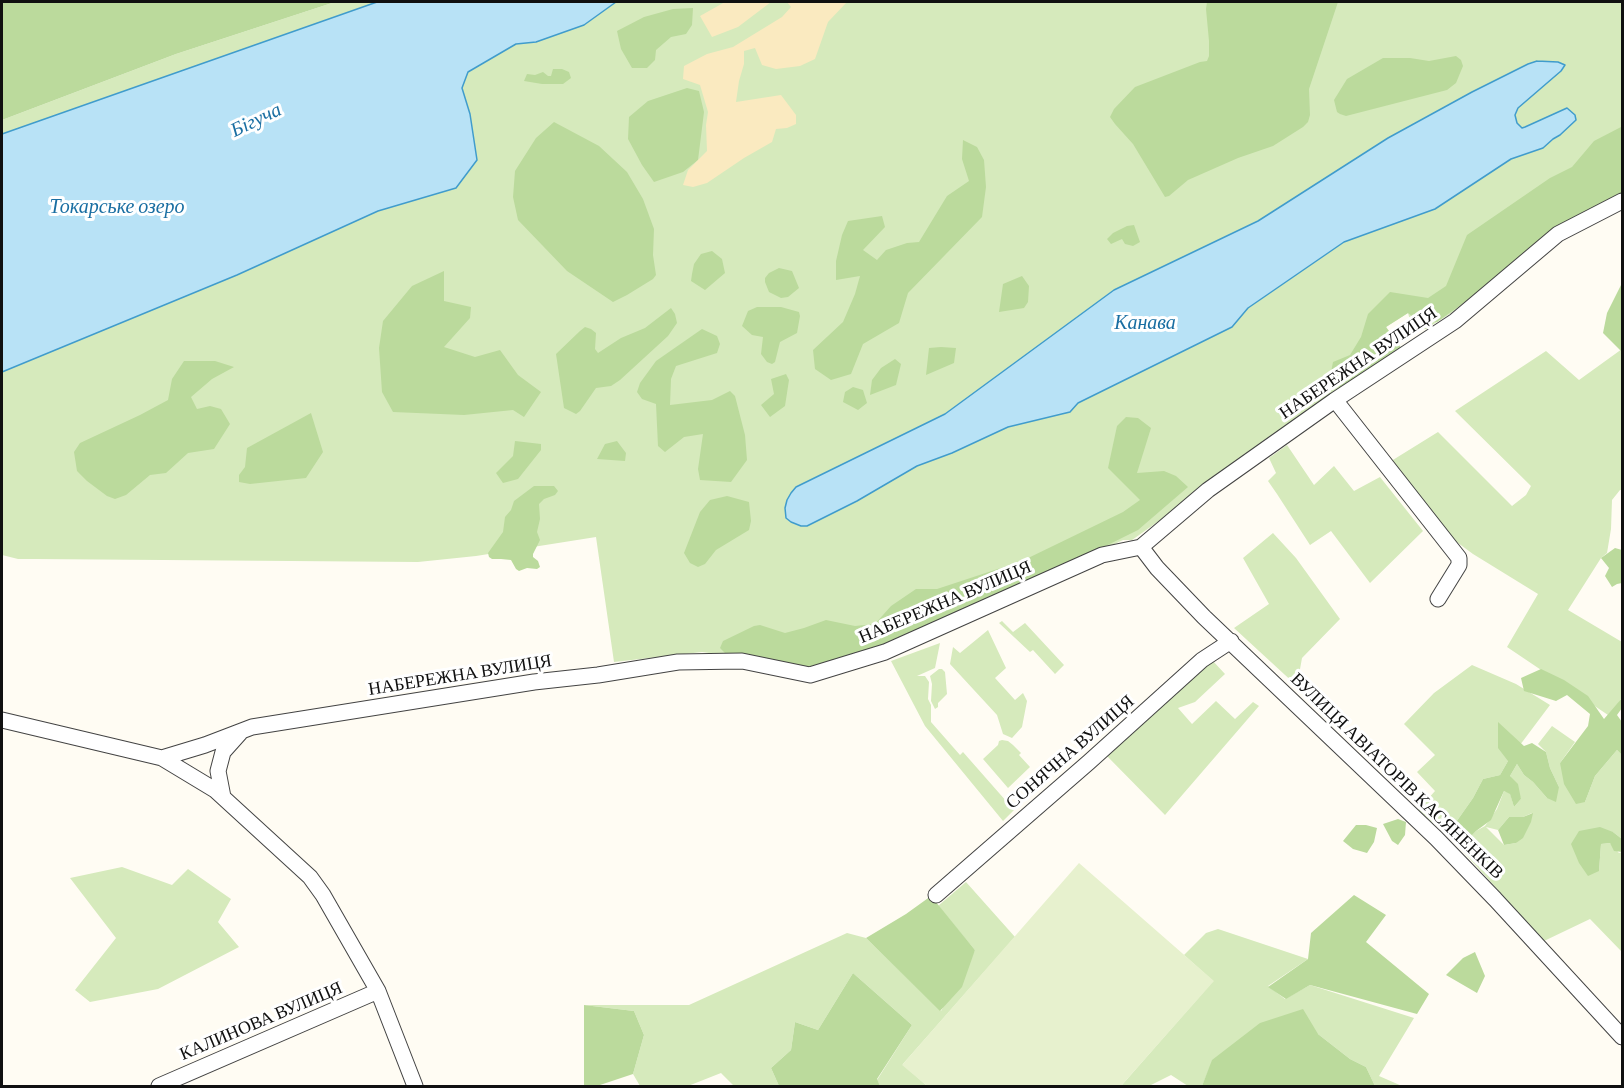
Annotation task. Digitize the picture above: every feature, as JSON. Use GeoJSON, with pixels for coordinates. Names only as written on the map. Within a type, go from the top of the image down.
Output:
{"type":"FeatureCollection","features":[{"type":"Feature","properties":{"kind":"street","name":"НАБЕРЕЖНА ВУЛИЦЯ"},"geometry":{"type":"LineString","coordinates":[[162,758],[263,725],[534,682],[598,675],[678,662],[742,661],[810,675],[885,652],[1102,555],[1141,547],[1208,490],[1335,400],[1455,321],[1558,234],[1623,201]]}},
{"type":"Feature","properties":{"kind":"street"},"geometry":{"type":"LineString","coordinates":[[1335,400],[1459,558],[1459,565],[1438,599]]}},
{"type":"Feature","properties":{"kind":"street","name":"ВУЛИЦЯ АВІАТОРІВ КАСЯНЕНКІВ"},"geometry":{"type":"LineString","coordinates":[[1141,547],[1157,568],[1204,617],[1418,820],[1623,1037]]}},
{"type":"Feature","properties":{"kind":"street","name":"СОНЯЧНА ВУЛИЦЯ"},"geometry":{"type":"LineString","coordinates":[[936,895],[1202,660],[1231,641]]}},
{"type":"Feature","properties":{"kind":"street"},"geometry":{"type":"LineString","coordinates":[[2,720],[162,758],[223,797],[310,877],[323,895],[378,991],[415,1086]]}},
{"type":"Feature","properties":{"kind":"street"},"geometry":{"type":"LineString","coordinates":[[223,797],[218,771],[223,752],[243,730]]}},
{"type":"Feature","properties":{"kind":"street","name":"КАЛИНОВА ВУЛИЦЯ"},"geometry":{"type":"LineString","coordinates":[[159,1086],[378,991]]}},
{"type":"Feature","properties":{"kind":"green space"},"geometry":{"type":"Polygon","coordinates":[[[2,2],[335,2],[176,54],[2,120],[2,2]]]}},
{"type":"Feature","properties":{"kind":"green space"},"geometry":{"type":"Polygon","coordinates":[[[335,2],[377,2],[2,134],[2,120],[176,54],[335,2]]]}},
{"type":"Feature","properties":{"kind":"green space"},"geometry":{"type":"Polygon","coordinates":[[[616,2],[1622,2],[1622,197],[1604,207],[1581,213],[1456,310],[1426,329],[1415,329],[1408,313],[1386,327],[1402,349],[1132,540],[1123,540],[1017,590],[809,667],[702,652],[614,662],[596,537],[476,556],[418,562],[18,559],[2,555],[2,372],[237,275],[378,211],[456,188],[470,114],[462,88],[468,72],[516,44],[536,42],[584,25],[616,2]]]}},
{"type":"Feature","properties":{"kind":"green space"},"geometry":{"type":"Polygon","coordinates":[[[1207,2],[1338,2],[1309,89],[1308,122],[1273,146],[1238,158],[1188,180],[1165,197],[1133,144],[1110,117],[1114,109],[1135,87],[1207,61],[1209,41],[1207,2]]]}},
{"type":"Feature","properties":{"kind":"green space"},"geometry":{"type":"Polygon","coordinates":[[[693,8],[692,25],[686,34],[671,37],[656,50],[655,60],[647,68],[632,68],[621,49],[617,31],[644,17],[673,9],[693,8]]]}},
{"type":"Feature","properties":{"kind":"green space"},"geometry":{"type":"Polygon","coordinates":[[[1456,56],[1461,60],[1463,66],[1456,83],[1447,90],[1346,116],[1337,112],[1334,100],[1347,79],[1383,58],[1429,61],[1456,56]]]}},
{"type":"Feature","properties":{"kind":"green space"},"geometry":{"type":"Polygon","coordinates":[[[553,69],[569,72],[571,78],[563,84],[524,81],[527,74],[535,75],[543,72],[551,76],[553,69]]]}},
{"type":"Feature","properties":{"kind":"green space"},"geometry":{"type":"Polygon","coordinates":[[[687,88],[699,91],[704,112],[698,160],[683,172],[654,182],[628,139],[629,117],[648,101],[687,88]]]}},
{"type":"Feature","properties":{"kind":"green space"},"geometry":{"type":"Polygon","coordinates":[[[554,122],[599,146],[627,172],[643,199],[654,229],[653,255],[656,275],[613,302],[567,271],[518,220],[513,197],[515,171],[536,138],[554,122]]]}},
{"type":"Feature","properties":{"kind":"green space"},"geometry":{"type":"Polygon","coordinates":[[[1621,127],[1622,197],[1604,207],[1581,213],[1437,322],[1419,322],[1408,313],[1386,327],[1402,349],[1344,389],[1329,382],[1333,362],[1350,355],[1361,337],[1368,314],[1390,292],[1428,298],[1446,286],[1467,235],[1550,178],[1572,167],[1594,141],[1621,127]]]}},
{"type":"Feature","properties":{"kind":"green space"},"geometry":{"type":"Polygon","coordinates":[[[963,140],[977,147],[984,160],[986,187],[982,217],[908,293],[899,323],[863,344],[851,374],[831,380],[815,369],[813,350],[843,322],[860,276],[836,280],[836,261],[848,221],[882,216],[885,227],[863,250],[877,260],[886,250],[907,243],[919,242],[947,196],[969,181],[962,159],[963,140]]]}},
{"type":"Feature","properties":{"kind":"green space"},"geometry":{"type":"Polygon","coordinates":[[[1134,225],[1140,242],[1133,246],[1125,244],[1122,239],[1111,244],[1107,239],[1113,233],[1134,225]]]}},
{"type":"Feature","properties":{"kind":"green space"},"geometry":{"type":"Polygon","coordinates":[[[712,251],[722,259],[725,273],[705,290],[691,281],[692,274],[694,264],[701,254],[712,251]]]}},
{"type":"Feature","properties":{"kind":"green space"},"geometry":{"type":"Polygon","coordinates":[[[779,268],[792,271],[799,288],[788,297],[781,298],[769,292],[765,282],[769,273],[779,268]]]}},
{"type":"Feature","properties":{"kind":"green space"},"geometry":{"type":"Polygon","coordinates":[[[444,271],[444,301],[471,307],[470,318],[444,347],[475,357],[500,350],[518,375],[541,392],[524,417],[513,410],[464,415],[393,412],[382,392],[379,348],[383,321],[412,286],[444,271]]]}},
{"type":"Feature","properties":{"kind":"green space"},"geometry":{"type":"Polygon","coordinates":[[[1022,276],[1029,286],[1028,302],[1024,308],[999,312],[1003,284],[1022,276]]]}},
{"type":"Feature","properties":{"kind":"green space"},"geometry":{"type":"Polygon","coordinates":[[[1622,283],[1622,352],[1603,333],[1607,313],[1622,283]]]}},
{"type":"Feature","properties":{"kind":"green space"},"geometry":{"type":"Polygon","coordinates":[[[757,307],[781,307],[799,312],[797,333],[780,342],[775,362],[772,364],[767,362],[761,354],[763,337],[752,335],[742,326],[748,311],[757,307]]]}},
{"type":"Feature","properties":{"kind":"green space"},"geometry":{"type":"Polygon","coordinates":[[[671,308],[677,323],[668,336],[620,380],[611,386],[596,388],[576,414],[564,408],[556,354],[580,331],[585,327],[596,333],[595,349],[598,353],[621,338],[645,328],[671,308]]]}},
{"type":"Feature","properties":{"kind":"green space"},"geometry":{"type":"Polygon","coordinates":[[[702,329],[717,336],[720,344],[717,353],[676,366],[671,379],[670,405],[712,400],[730,391],[735,396],[745,435],[747,460],[731,482],[700,480],[698,469],[703,434],[684,437],[665,452],[658,446],[656,404],[642,399],[637,392],[640,383],[656,361],[702,329]]]}},
{"type":"Feature","properties":{"kind":"green space"},"geometry":{"type":"Polygon","coordinates":[[[929,348],[956,348],[954,363],[926,375],[929,348]]]}},
{"type":"Feature","properties":{"kind":"green space"},"geometry":{"type":"Polygon","coordinates":[[[1622,349],[1622,490],[1612,500],[1607,553],[1601,558],[1568,610],[1622,642],[1622,697],[1611,717],[1507,647],[1538,594],[1454,540],[1388,463],[1438,432],[1512,506],[1526,495],[1531,486],[1455,411],[1546,351],[1579,380],[1622,349]]]}},
{"type":"Feature","properties":{"kind":"green space"},"geometry":{"type":"Polygon","coordinates":[[[895,359],[901,364],[896,385],[870,395],[872,380],[881,368],[895,359]]]}},
{"type":"Feature","properties":{"kind":"green space"},"geometry":{"type":"Polygon","coordinates":[[[184,361],[215,361],[234,367],[212,379],[191,397],[197,409],[210,406],[221,409],[230,424],[214,449],[188,453],[166,473],[150,475],[126,495],[115,499],[107,496],[77,471],[74,452],[80,443],[168,400],[172,379],[184,361]]]}},
{"type":"Feature","properties":{"kind":"green space"},"geometry":{"type":"Polygon","coordinates":[[[786,374],[789,380],[785,406],[770,417],[761,405],[774,394],[771,379],[786,374]]]}},
{"type":"Feature","properties":{"kind":"green space"},"geometry":{"type":"Polygon","coordinates":[[[853,387],[863,390],[867,403],[858,410],[843,402],[845,392],[853,387]]]}},
{"type":"Feature","properties":{"kind":"green space"},"geometry":{"type":"Polygon","coordinates":[[[311,413],[323,452],[306,478],[250,484],[239,482],[239,475],[245,467],[247,448],[311,413]]]}},
{"type":"Feature","properties":{"kind":"green space"},"geometry":{"type":"Polygon","coordinates":[[[1126,417],[1138,418],[1151,428],[1137,473],[1164,471],[1176,476],[1188,487],[1138,530],[1017,590],[935,627],[824,667],[809,667],[726,654],[720,648],[723,641],[760,625],[785,633],[826,620],[855,626],[875,624],[891,606],[916,589],[937,589],[1022,561],[1123,512],[1140,500],[1108,468],[1117,426],[1126,417]]]}},
{"type":"Feature","properties":{"kind":"green space"},"geometry":{"type":"Polygon","coordinates":[[[515,441],[541,444],[541,450],[518,479],[503,483],[496,473],[513,456],[515,441]]]}},
{"type":"Feature","properties":{"kind":"green space"},"geometry":{"type":"Polygon","coordinates":[[[617,441],[626,453],[625,461],[597,459],[605,444],[617,441]]]}},
{"type":"Feature","properties":{"kind":"green space"},"geometry":{"type":"Polygon","coordinates":[[[1287,445],[1314,485],[1334,466],[1354,491],[1380,477],[1423,531],[1370,583],[1331,531],[1310,545],[1268,481],[1276,473],[1269,458],[1287,445]]]}},
{"type":"Feature","properties":{"kind":"green space"},"geometry":{"type":"Polygon","coordinates":[[[534,486],[554,486],[558,491],[539,504],[540,519],[537,532],[540,540],[533,557],[538,561],[540,567],[519,571],[511,560],[492,559],[488,553],[503,532],[505,517],[514,501],[534,486]]]}},
{"type":"Feature","properties":{"kind":"green space"},"geometry":{"type":"Polygon","coordinates":[[[727,496],[749,502],[751,521],[749,530],[716,550],[705,564],[698,567],[690,563],[684,553],[700,512],[710,500],[727,496]]]}},
{"type":"Feature","properties":{"kind":"green space"},"geometry":{"type":"Polygon","coordinates":[[[1273,533],[1296,558],[1340,619],[1302,658],[1297,686],[1234,628],[1269,604],[1243,558],[1273,533]]]}},
{"type":"Feature","properties":{"kind":"green space"},"geometry":{"type":"Polygon","coordinates":[[[1615,548],[1622,550],[1622,583],[1612,587],[1605,576],[1609,568],[1601,558],[1615,548]]]}},
{"type":"Feature","properties":{"kind":"green space"},"geometry":{"type":"Polygon","coordinates":[[[1002,621],[1013,632],[1025,623],[1064,665],[1055,674],[1033,650],[1030,652],[999,623],[1002,621]]]}},
{"type":"Feature","properties":{"kind":"green space"},"geometry":{"type":"Polygon","coordinates":[[[988,630],[1006,668],[995,678],[1015,700],[1023,693],[1027,701],[1022,727],[1012,738],[1003,734],[997,715],[950,664],[953,647],[960,653],[988,630]]]}},
{"type":"Feature","properties":{"kind":"green space"},"geometry":{"type":"Polygon","coordinates":[[[940,643],[935,668],[917,676],[925,676],[929,682],[928,699],[931,705],[931,722],[960,755],[963,752],[1014,810],[1003,821],[925,726],[891,661],[940,643]]]}},
{"type":"Feature","properties":{"kind":"green space"},"geometry":{"type":"Polygon","coordinates":[[[1212,660],[1225,674],[1195,702],[1178,708],[1192,724],[1216,701],[1235,719],[1253,702],[1259,706],[1165,815],[1106,755],[1212,660]]]}},
{"type":"Feature","properties":{"kind":"green space"},"geometry":{"type":"Polygon","coordinates":[[[1472,665],[1516,684],[1550,705],[1500,775],[1483,779],[1473,798],[1447,835],[1418,810],[1435,791],[1417,772],[1435,755],[1404,724],[1434,693],[1472,665]]]}},
{"type":"Feature","properties":{"kind":"green space"},"geometry":{"type":"Polygon","coordinates":[[[939,669],[945,672],[947,694],[935,709],[931,701],[930,676],[939,669]]]}},
{"type":"Feature","properties":{"kind":"green space"},"geometry":{"type":"Polygon","coordinates":[[[1541,669],[1564,680],[1588,696],[1604,719],[1622,698],[1622,708],[1617,715],[1622,722],[1622,755],[1617,750],[1595,776],[1585,802],[1576,804],[1564,784],[1560,763],[1588,726],[1590,714],[1567,695],[1556,701],[1524,691],[1521,678],[1541,669]]]}},
{"type":"Feature","properties":{"kind":"green space"},"geometry":{"type":"Polygon","coordinates":[[[1498,722],[1524,746],[1532,743],[1546,752],[1550,768],[1559,787],[1556,802],[1547,798],[1524,775],[1517,764],[1510,776],[1518,784],[1521,799],[1514,807],[1510,794],[1504,791],[1491,820],[1476,831],[1460,848],[1447,835],[1473,798],[1483,779],[1500,775],[1508,761],[1498,748],[1498,722]]]}},
{"type":"Feature","properties":{"kind":"green space"},"geometry":{"type":"Polygon","coordinates":[[[1552,726],[1575,742],[1560,763],[1585,802],[1595,776],[1617,750],[1622,755],[1622,839],[1613,832],[1579,831],[1599,871],[1601,844],[1610,843],[1619,853],[1622,852],[1622,952],[1590,919],[1544,941],[1460,848],[1476,831],[1485,826],[1497,809],[1504,791],[1510,793],[1514,807],[1521,799],[1510,776],[1517,764],[1524,775],[1547,798],[1559,787],[1550,768],[1546,752],[1538,744],[1552,726]],[[1532,813],[1523,817],[1509,817],[1498,830],[1486,827],[1504,845],[1516,843],[1532,813]]]}},
{"type":"Feature","properties":{"kind":"green space"},"geometry":{"type":"Polygon","coordinates":[[[1002,740],[1013,745],[1030,767],[1008,788],[983,759],[1002,740]]]}},
{"type":"Feature","properties":{"kind":"green space"},"geometry":{"type":"Polygon","coordinates":[[[1533,813],[1523,838],[1516,843],[1504,845],[1498,830],[1509,817],[1523,817],[1533,813]]]}},
{"type":"Feature","properties":{"kind":"green space"},"geometry":{"type":"Polygon","coordinates":[[[1398,819],[1406,822],[1405,835],[1398,845],[1392,841],[1383,824],[1398,819]]]}},
{"type":"Feature","properties":{"kind":"green space"},"geometry":{"type":"Polygon","coordinates":[[[1356,825],[1377,828],[1374,842],[1367,853],[1353,849],[1343,841],[1356,825]]]}},
{"type":"Feature","properties":{"kind":"green space"},"geometry":{"type":"Polygon","coordinates":[[[1600,827],[1613,832],[1622,839],[1622,852],[1614,851],[1610,843],[1601,844],[1599,871],[1588,876],[1579,863],[1571,844],[1579,831],[1600,827]]]}},
{"type":"Feature","properties":{"kind":"green space"},"geometry":{"type":"Polygon","coordinates":[[[1079,863],[1214,981],[1121,1086],[927,1086],[902,1065],[1079,863]]]}},
{"type":"Feature","properties":{"kind":"green space"},"geometry":{"type":"Polygon","coordinates":[[[122,867],[172,885],[188,869],[231,899],[218,922],[239,947],[158,989],[90,1002],[75,990],[116,938],[70,878],[122,867]]]}},
{"type":"Feature","properties":{"kind":"green space"},"geometry":{"type":"Polygon","coordinates":[[[966,882],[1015,937],[903,1064],[927,1086],[880,1086],[877,1080],[912,1025],[853,973],[818,1030],[795,1022],[791,1050],[771,1068],[779,1086],[734,1086],[721,1073],[688,1086],[640,1086],[633,1074],[644,1035],[634,1011],[584,1005],[689,1005],[847,933],[866,938],[941,1011],[975,950],[938,906],[966,882]]]}},
{"type":"Feature","properties":{"kind":"green space"},"geometry":{"type":"Polygon","coordinates":[[[1354,895],[1386,915],[1366,942],[1429,994],[1417,1014],[1310,985],[1286,999],[1268,987],[1308,959],[1311,933],[1354,895]]]}},
{"type":"Feature","properties":{"kind":"green space"},"geometry":{"type":"Polygon","coordinates":[[[931,896],[975,950],[962,987],[940,1011],[866,938],[931,896]]]}},
{"type":"Feature","properties":{"kind":"green space"},"geometry":{"type":"Polygon","coordinates":[[[1218,929],[1308,959],[1268,986],[1285,999],[1310,985],[1414,1018],[1379,1076],[1402,1086],[1375,1086],[1366,1067],[1350,1059],[1318,1034],[1213,1060],[1202,1086],[1188,1086],[1171,1075],[1149,1086],[1121,1086],[1213,981],[1184,955],[1206,933],[1218,929]]]}},
{"type":"Feature","properties":{"kind":"green space"},"geometry":{"type":"Polygon","coordinates":[[[1475,952],[1485,976],[1477,993],[1446,975],[1463,958],[1475,952]]]}},
{"type":"Feature","properties":{"kind":"green space"},"geometry":{"type":"Polygon","coordinates":[[[853,973],[912,1025],[877,1079],[880,1086],[779,1086],[771,1068],[791,1050],[795,1022],[818,1030],[853,973]]]}},
{"type":"Feature","properties":{"kind":"green space"},"geometry":{"type":"Polygon","coordinates":[[[584,1005],[634,1011],[644,1035],[633,1074],[597,1086],[584,1086],[584,1005]]]}},
{"type":"Feature","properties":{"kind":"green space"},"geometry":{"type":"Polygon","coordinates":[[[1303,1009],[1318,1034],[1350,1059],[1366,1067],[1375,1086],[1202,1086],[1212,1060],[1260,1023],[1303,1009]]]}},
{"type":"Feature","properties":{"kind":"sand"},"geometry":{"type":"Polygon","coordinates":[[[725,2],[771,2],[738,27],[712,37],[700,16],[725,2]]]}},
{"type":"Feature","properties":{"kind":"sand"},"geometry":{"type":"Polygon","coordinates":[[[787,2],[847,2],[828,22],[815,59],[800,66],[776,69],[762,65],[755,48],[744,51],[744,64],[736,102],[781,95],[796,115],[796,124],[776,129],[772,142],[707,183],[693,187],[683,185],[688,170],[707,151],[708,112],[700,85],[683,79],[684,66],[707,54],[733,47],[782,17],[791,7],[787,2]]]}},
{"type":"Feature","properties":{"kind":"water","name":"Токарське озеро"},"geometry":{"type":"Polygon","coordinates":[[[377,2],[616,2],[584,25],[536,42],[516,44],[468,72],[462,88],[470,114],[477,160],[456,188],[378,211],[237,275],[2,372],[2,134],[377,2]]]}},
{"type":"Feature","properties":{"kind":"water","name":"Канава"},"geometry":{"type":"Polygon","coordinates":[[[1537,61],[1558,62],[1565,65],[1518,108],[1515,115],[1517,123],[1522,128],[1567,108],[1575,115],[1576,120],[1543,148],[1511,159],[1435,209],[1344,242],[1248,308],[1232,327],[1078,403],[1070,412],[1008,427],[952,453],[917,466],[857,501],[807,526],[801,526],[786,518],[787,500],[796,487],[945,414],[1114,290],[1258,221],[1388,138],[1472,92],[1537,61]]]}},
{"type":"Feature","properties":{"kind":"water label","name":"Бігуча"},"geometry":{"type":"Point","coordinates":[256,120]}}]}
